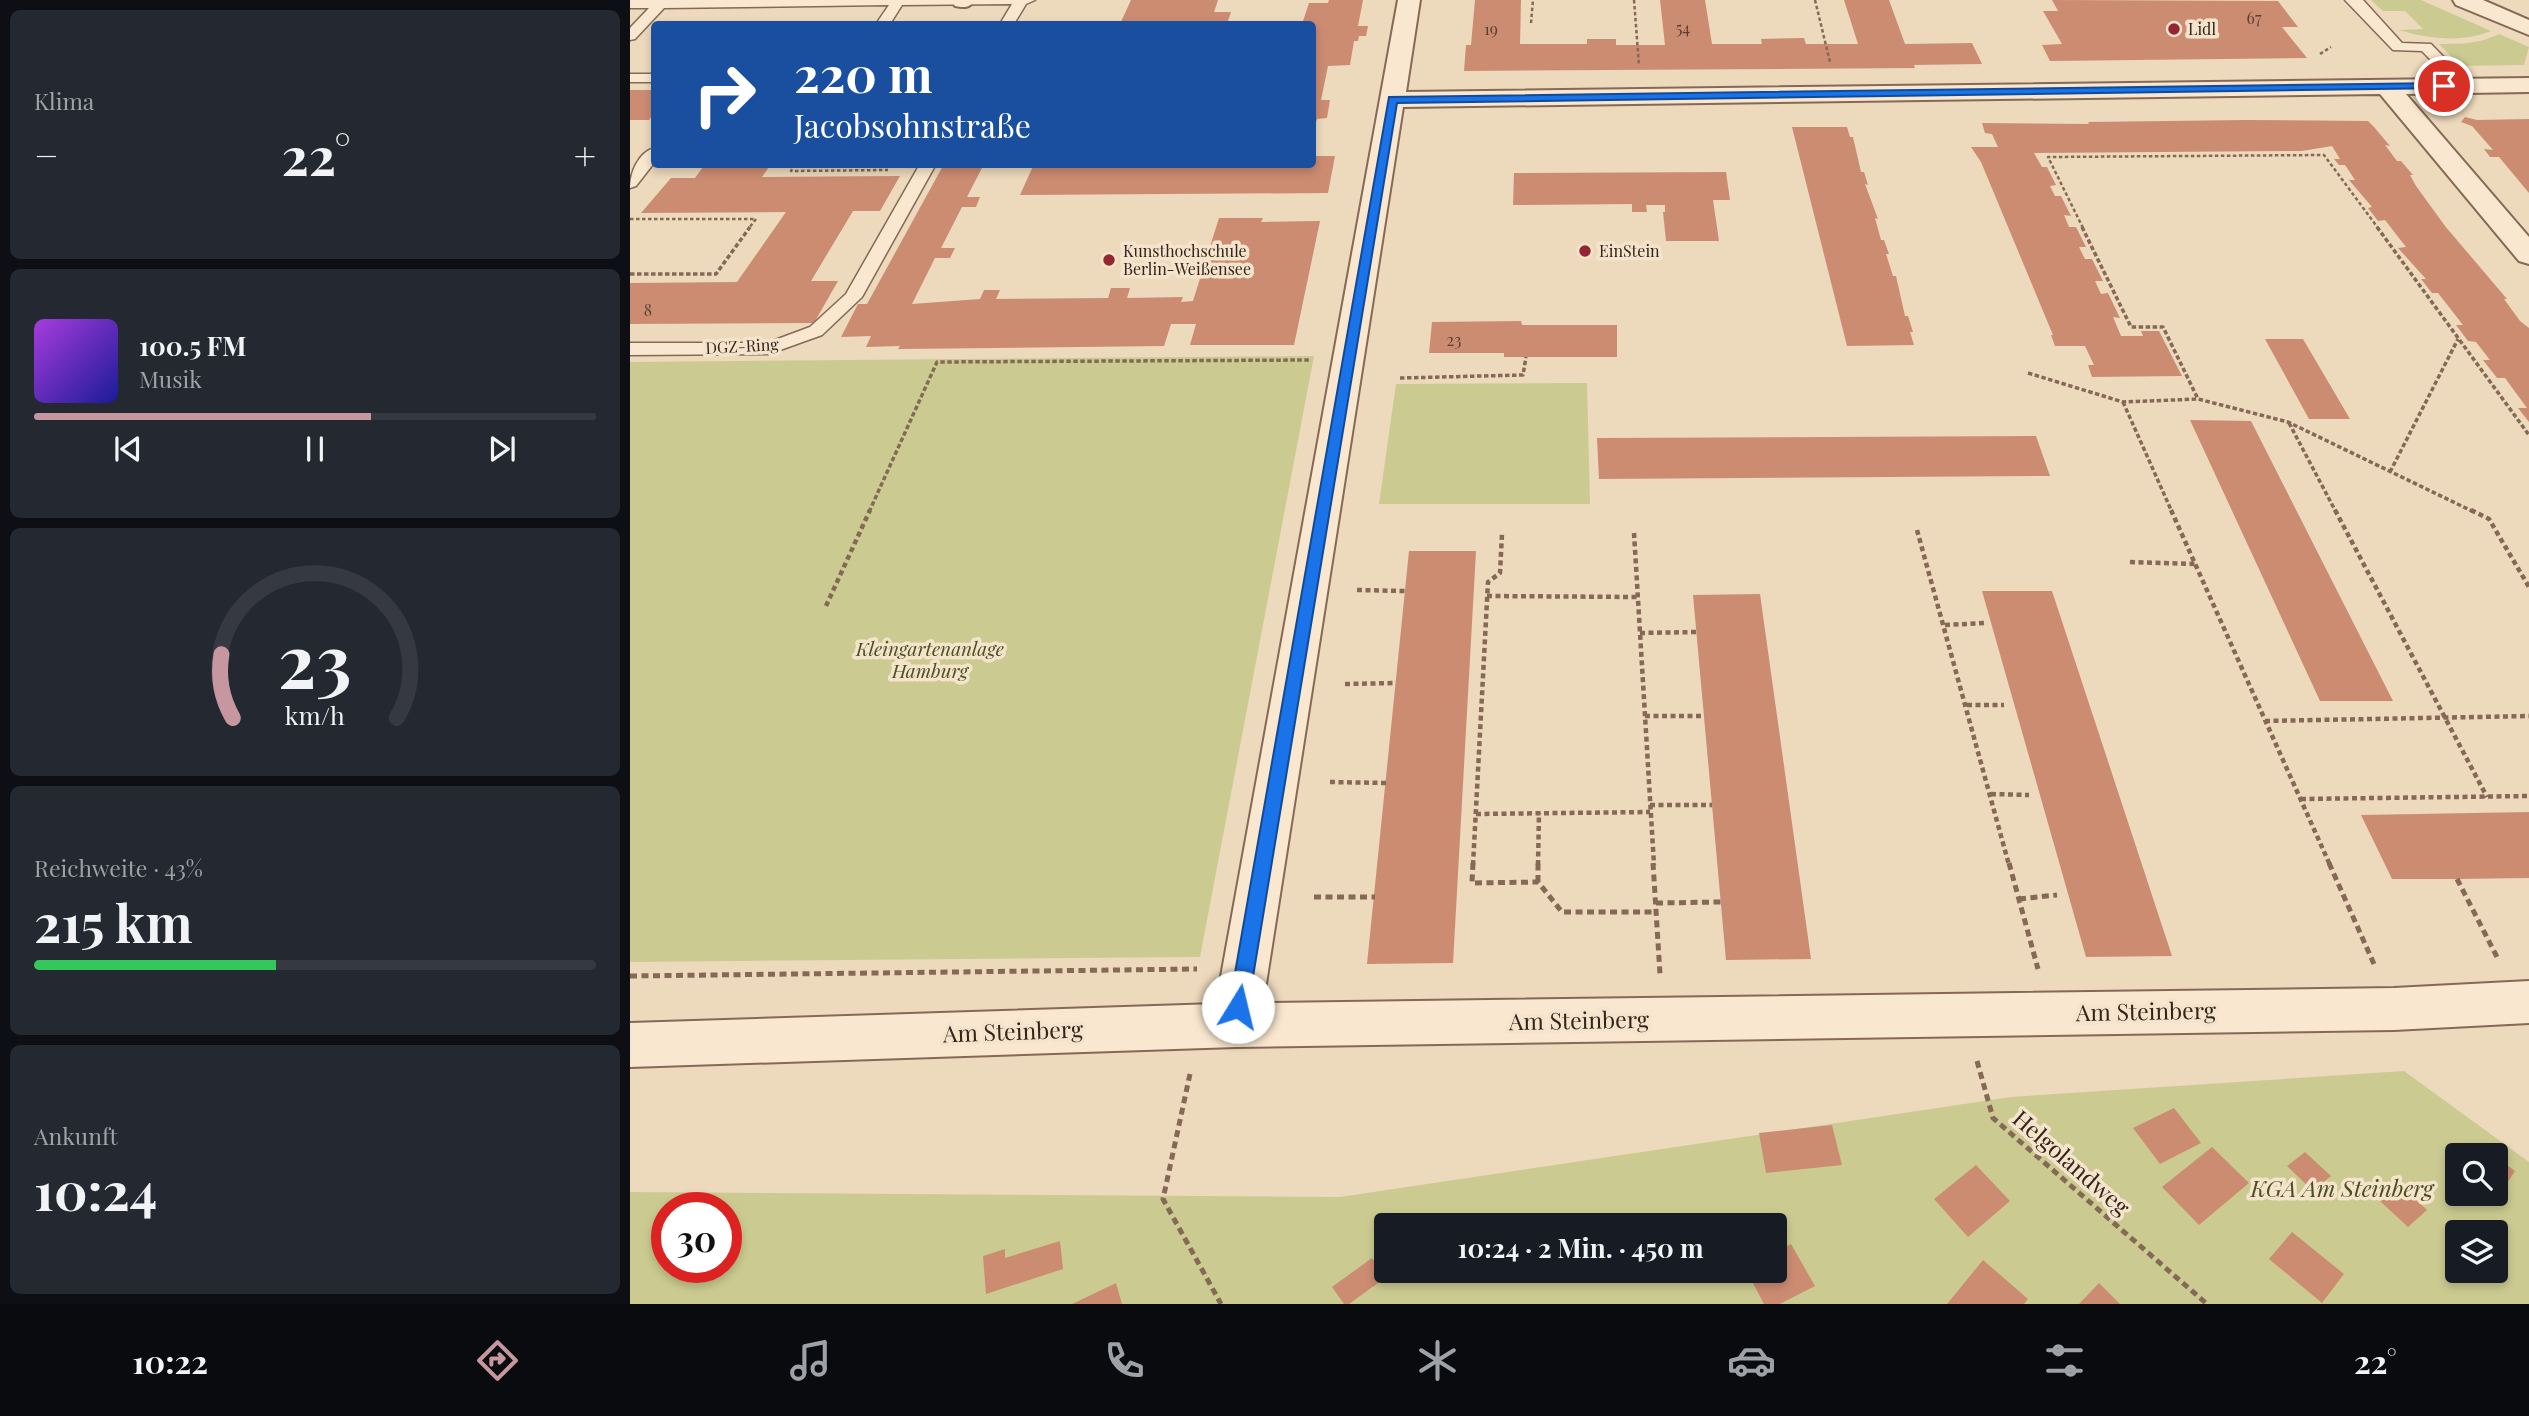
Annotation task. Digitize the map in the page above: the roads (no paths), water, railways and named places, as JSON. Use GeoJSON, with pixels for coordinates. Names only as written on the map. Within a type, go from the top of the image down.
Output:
{"type":"FeatureCollection","features":[{"type":"Feature","properties":{"kind":"street"},"geometry":{"type":"LineString","coordinates":[[1218,1026],[1409,0]]}},
{"type":"Feature","properties":{"kind":"street"},"geometry":{"type":"LineString","coordinates":[[2464,0],[2529,28]]}},
{"type":"Feature","properties":{"kind":"street"},"geometry":{"type":"LineString","coordinates":[[1392,100],[2529,85]]}},
{"type":"Feature","properties":{"kind":"street"},"geometry":{"type":"LineString","coordinates":[[2386,86],[2529,255]]}},
{"type":"Feature","properties":{"kind":"street","name":"Am Steinberg"},"geometry":{"type":"LineString","coordinates":[[630,1045],[1218,1026],[2394,1009],[2527,1002]]}},
{"type":"Feature","properties":{"kind":"lane"},"geometry":{"type":"LineString","coordinates":[[2352,0],[2358,3],[2398,47],[2426,47],[2465,86]]}},
{"type":"Feature","properties":{"kind":"lane"},"geometry":{"type":"LineString","coordinates":[[630,4],[1024,1]]}},
{"type":"Feature","properties":{"kind":"lane"},"geometry":{"type":"LineString","coordinates":[[1009,21],[1024,1]]}},
{"type":"Feature","properties":{"kind":"lane"},"geometry":{"type":"LineString","coordinates":[[885,21],[898,2]]}},
{"type":"Feature","properties":{"kind":"lane"},"geometry":{"type":"LineString","coordinates":[[630,36],[659,5]]}},
{"type":"Feature","properties":{"kind":"lane"},"geometry":{"type":"LineString","coordinates":[[630,78],[651,78]]}},
{"type":"Feature","properties":{"kind":"lane"},"geometry":{"type":"LineString","coordinates":[[630,183],[651,157]]}},
{"type":"Feature","properties":{"kind":"lane","name":"DGZ-Ring"},"geometry":{"type":"LineString","coordinates":[[630,349],[769,348],[816,331],[853,297],[926,168]]}},
{"type":"Feature","properties":{"kind":"place","name":"Lidl"},"geometry":{"type":"Point","coordinates":[2174,29]}},
{"type":"Feature","properties":{"kind":"place","name":"EinStein"},"geometry":{"type":"Point","coordinates":[1585,251]}},
{"type":"Feature","properties":{"kind":"place","name":"Kunsthochschule Berlin-Weißensee"},"geometry":{"type":"Point","coordinates":[1109,260]}},
{"type":"Feature","properties":{"kind":"park label","name":"Kleingartenanlage Hamburg"},"geometry":{"type":"Point","coordinates":[930,660]}},
{"type":"Feature","properties":{"kind":"park label","name":"KGA Am Steinberg"},"geometry":{"type":"Point","coordinates":[2342,1189]}}]}
